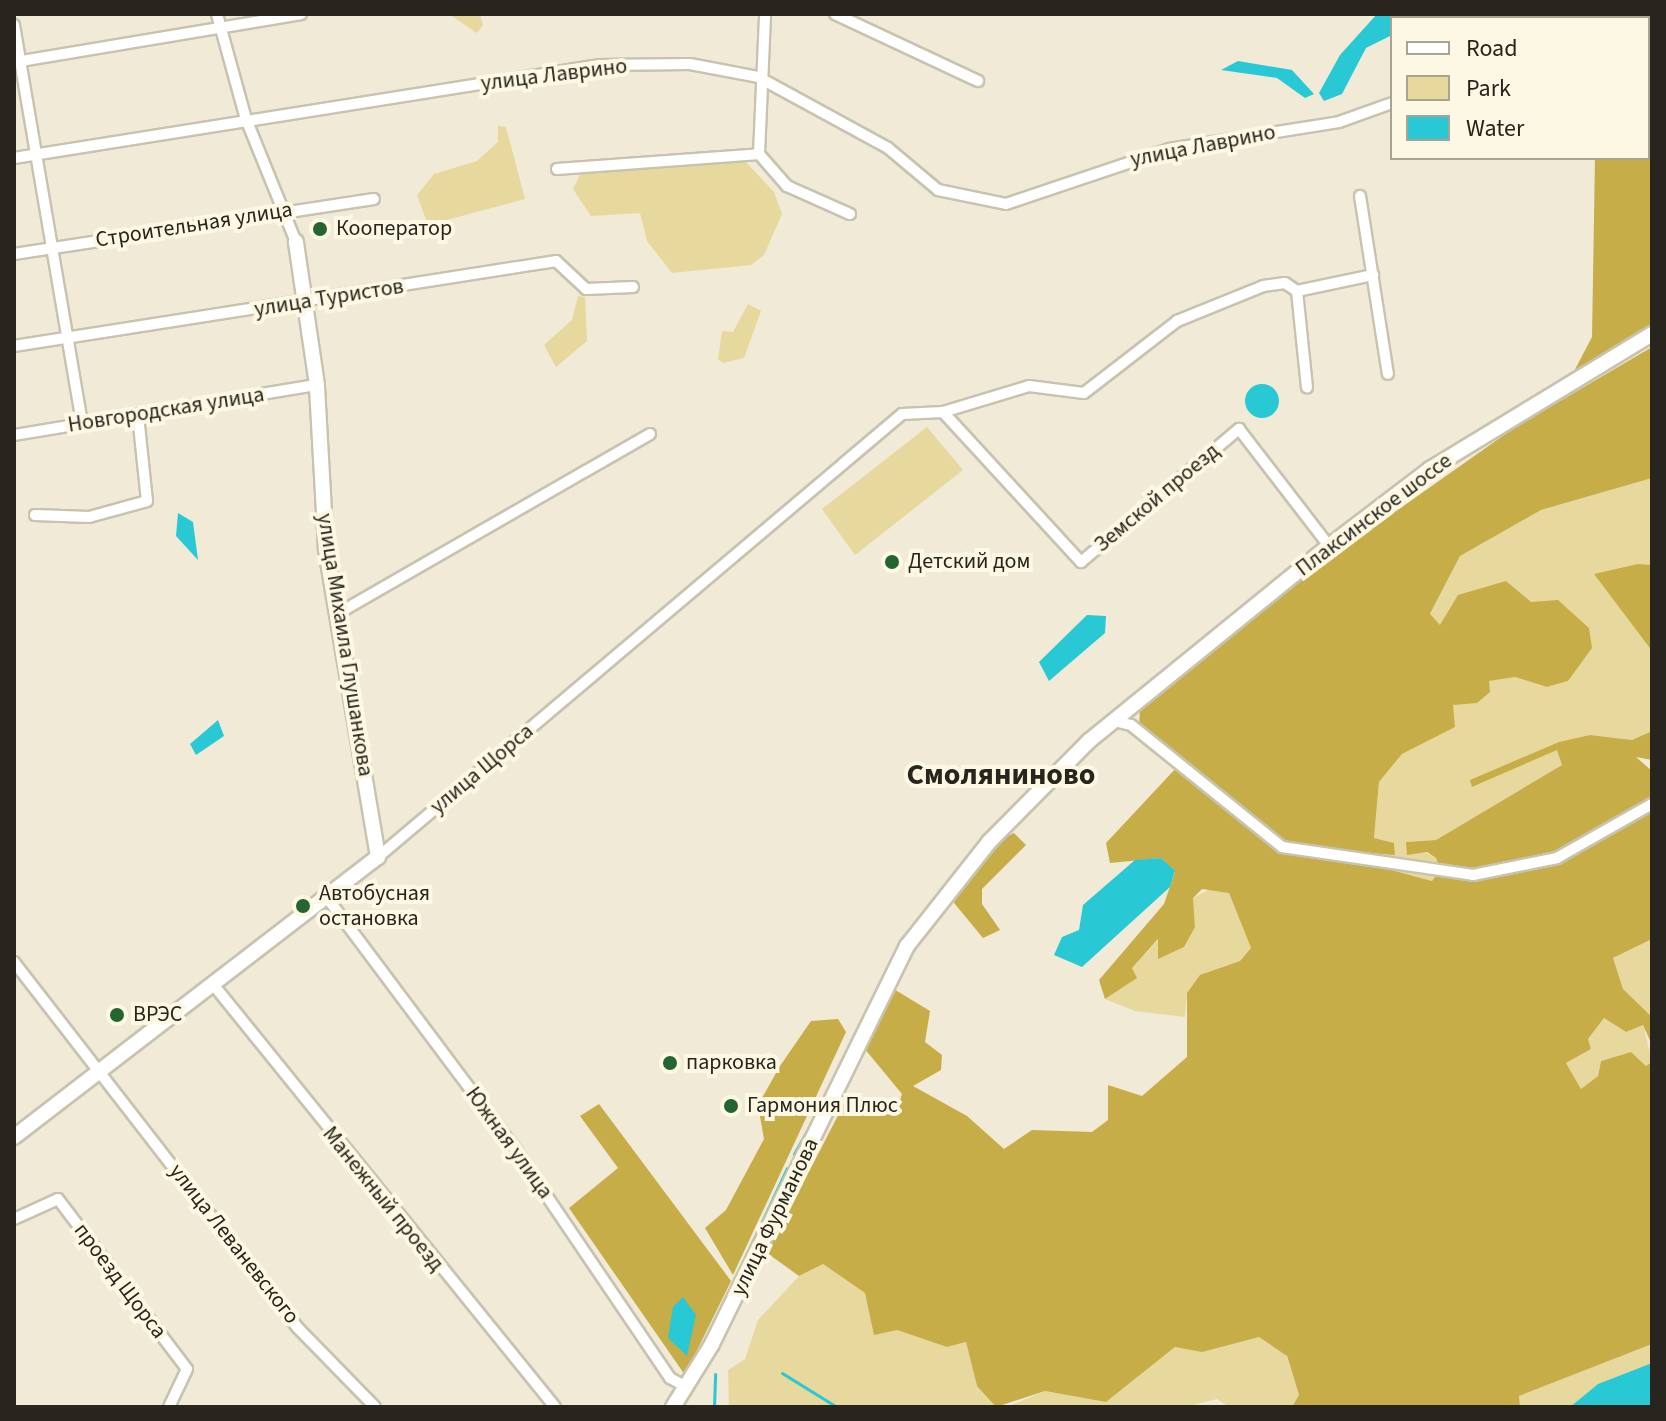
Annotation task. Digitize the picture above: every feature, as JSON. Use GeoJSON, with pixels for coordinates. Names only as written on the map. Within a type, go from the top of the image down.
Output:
{"type":"FeatureCollection","features":[{"type":"Feature","properties":{"kind":"main road","name":"улица Михаила Глушанкова"},"geometry":{"type":"LineString","coordinates":[[296,242],[317,385],[337,614],[378,857]]}},
{"type":"Feature","properties":{"kind":"main road","name":"Плаксинское шоссе"},"geometry":{"type":"LineString","coordinates":[[944,900],[989,842],[1114,721],[1329,546],[1430,469],[1652,334]]}},
{"type":"Feature","properties":{"kind":"main road","name":"улица Щорса"},"geometry":{"type":"LineString","coordinates":[[15,1133],[101,1074],[216,988],[378,857]]}},
{"type":"Feature","properties":{"kind":"main road","name":"улица Фурманова"},"geometry":{"type":"LineString","coordinates":[[673,1407],[686,1387],[893,972],[944,900]]}},
{"type":"Feature","properties":{"kind":"street"},"geometry":{"type":"LineString","coordinates":[[217,14],[219,32],[246,119],[296,242]]}},
{"type":"Feature","properties":{"kind":"street"},"geometry":{"type":"LineString","coordinates":[[17,62],[219,32],[301,14]]}},
{"type":"Feature","properties":{"kind":"street"},"geometry":{"type":"LineString","coordinates":[[765,14],[758,77],[759,154],[787,186],[850,214]]}},
{"type":"Feature","properties":{"kind":"street"},"geometry":{"type":"LineString","coordinates":[[835,14],[978,81]]}},
{"type":"Feature","properties":{"kind":"street"},"geometry":{"type":"LineString","coordinates":[[14,25],[17,62],[82,423]]}},
{"type":"Feature","properties":{"kind":"street","name":"улица Лаврино"},"geometry":{"type":"LineString","coordinates":[[14,158],[600,65],[690,64],[758,77],[888,148],[938,190],[1006,204],[1169,149],[1339,122],[1390,104]]}},
{"type":"Feature","properties":{"kind":"street"},"geometry":{"type":"LineString","coordinates":[[557,169],[759,154]]}},
{"type":"Feature","properties":{"kind":"street"},"geometry":{"type":"LineString","coordinates":[[1360,196],[1388,374]]}},
{"type":"Feature","properties":{"kind":"street","name":"Строительная улица"},"geometry":{"type":"LineString","coordinates":[[14,254],[285,210],[374,199]]}},
{"type":"Feature","properties":{"kind":"street","name":"улица Туристов"},"geometry":{"type":"LineString","coordinates":[[14,346],[307,303],[556,261],[586,289],[633,287]]}},
{"type":"Feature","properties":{"kind":"street","name":"улица Щорса"},"geometry":{"type":"LineString","coordinates":[[378,857],[902,414],[945,412],[1029,386],[1084,393],[1177,321],[1263,286],[1285,283],[1297,291],[1373,275]]}},
{"type":"Feature","properties":{"kind":"street"},"geometry":{"type":"LineString","coordinates":[[1297,291],[1307,387]]}},
{"type":"Feature","properties":{"kind":"street","name":"Новгородская улица"},"geometry":{"type":"LineString","coordinates":[[14,435],[317,385]]}},
{"type":"Feature","properties":{"kind":"street","name":"Земской проезд"},"geometry":{"type":"LineString","coordinates":[[945,412],[1081,562],[1239,429],[1329,546]]}},
{"type":"Feature","properties":{"kind":"street"},"geometry":{"type":"LineString","coordinates":[[35,515],[89,517],[147,501],[138,416]]}},
{"type":"Feature","properties":{"kind":"street"},"geometry":{"type":"LineString","coordinates":[[337,614],[650,434]]}},
{"type":"Feature","properties":{"kind":"street"},"geometry":{"type":"LineString","coordinates":[[1114,721],[1131,725],[1282,847],[1473,875],[1557,858],[1652,804]]}},
{"type":"Feature","properties":{"kind":"street","name":"Южная улица"},"geometry":{"type":"LineString","coordinates":[[328,899],[517,1152],[670,1378],[686,1387]]}},
{"type":"Feature","properties":{"kind":"street","name":"улица Леваневского"},"geometry":{"type":"LineString","coordinates":[[14,962],[298,1328],[375,1407]]}},
{"type":"Feature","properties":{"kind":"street","name":"Манежный проезд"},"geometry":{"type":"LineString","coordinates":[[216,988],[555,1407]]}},
{"type":"Feature","properties":{"kind":"street","name":"проезд Щорса"},"geometry":{"type":"LineString","coordinates":[[14,1219],[58,1199],[187,1369],[169,1407]]}},
{"type":"Feature","properties":{"kind":"green space"},"geometry":{"type":"Polygon","coordinates":[[[449,14],[480,14],[483,25],[477,33],[449,14]]]}},
{"type":"Feature","properties":{"kind":"green space"},"geometry":{"type":"Polygon","coordinates":[[[498,126],[506,127],[525,199],[428,225],[417,195],[434,174],[477,161],[498,142],[498,126]]]}},
{"type":"Feature","properties":{"kind":"green space"},"geometry":{"type":"Polygon","coordinates":[[[745,161],[774,192],[782,214],[764,255],[751,265],[672,273],[647,241],[640,213],[591,216],[573,189],[581,173],[745,161]]]}},
{"type":"Feature","properties":{"kind":"green space"},"geometry":{"type":"Polygon","coordinates":[[[578,296],[585,297],[587,341],[556,367],[544,345],[572,320],[578,296]]]}},
{"type":"Feature","properties":{"kind":"green space"},"geometry":{"type":"Polygon","coordinates":[[[748,304],[761,311],[744,358],[723,363],[718,359],[722,331],[733,332],[748,304]]]}},
{"type":"Feature","properties":{"kind":"green space"},"geometry":{"type":"Polygon","coordinates":[[[927,427],[963,470],[855,555],[822,509],[927,427]]]}},
{"type":"Feature","properties":{"kind":"green space"},"geometry":{"type":"Polygon","coordinates":[[[1652,478],[1652,565],[1594,574],[1652,651],[1652,731],[1632,740],[1590,735],[1471,780],[1472,787],[1558,749],[1562,765],[1436,840],[1406,842],[1436,858],[1440,870],[1432,881],[1369,864],[1372,852],[1395,854],[1394,843],[1374,838],[1379,782],[1402,754],[1454,727],[1453,705],[1488,681],[1515,677],[1547,687],[1568,681],[1578,658],[1440,625],[1430,615],[1460,556],[1541,510],[1652,478]]]}},
{"type":"Feature","properties":{"kind":"green space"},"geometry":{"type":"Polygon","coordinates":[[[1216,886],[1229,893],[1251,948],[1240,961],[1200,976],[1187,993],[1185,1017],[1135,1011],[1105,999],[1136,978],[1131,969],[1159,939],[1159,957],[1195,927],[1193,898],[1216,886]]]}},
{"type":"Feature","properties":{"kind":"green space"},"geometry":{"type":"Polygon","coordinates":[[[1652,939],[1652,1017],[1623,989],[1613,958],[1652,939]]]}},
{"type":"Feature","properties":{"kind":"green space"},"geometry":{"type":"Polygon","coordinates":[[[1604,1018],[1626,1032],[1643,1024],[1652,1062],[1646,1066],[1631,1052],[1601,1061],[1598,1076],[1581,1089],[1566,1063],[1591,1049],[1588,1039],[1604,1018]]]}},
{"type":"Feature","properties":{"kind":"green space"},"geometry":{"type":"Polygon","coordinates":[[[823,1264],[865,1293],[875,1313],[897,1330],[947,1347],[966,1342],[977,1386],[996,1407],[729,1407],[728,1370],[745,1359],[758,1320],[799,1276],[823,1264]]]}},
{"type":"Feature","properties":{"kind":"green space"},"geometry":{"type":"Polygon","coordinates":[[[1259,1337],[1286,1355],[1299,1395],[1292,1407],[1229,1407],[1217,1399],[1185,1407],[1007,1407],[1045,1391],[1106,1402],[1175,1347],[1202,1351],[1259,1337]]]}},
{"type":"Feature","properties":{"kind":"green space"},"geometry":{"type":"Polygon","coordinates":[[[1652,1344],[1652,1363],[1598,1384],[1570,1407],[1520,1407],[1519,1396],[1652,1344]]]}},
{"type":"Feature","properties":{"kind":"shaded area"},"geometry":{"type":"Polygon","coordinates":[[[1652,66],[1652,326],[1570,379],[1592,337],[1595,160],[1650,160],[1652,66]]]}},
{"type":"Feature","properties":{"kind":"shaded area"},"geometry":{"type":"Polygon","coordinates":[[[1652,347],[1652,478],[1541,510],[1460,556],[1430,614],[1440,625],[1458,595],[1506,581],[1531,602],[1558,600],[1589,628],[1592,648],[1568,681],[1547,687],[1515,677],[1489,681],[1490,692],[1477,703],[1453,705],[1455,727],[1402,754],[1379,782],[1374,838],[1394,843],[1395,855],[1372,853],[1369,864],[1432,881],[1440,870],[1436,858],[1427,852],[1407,855],[1406,842],[1436,840],[1562,765],[1557,750],[1472,787],[1470,780],[1559,742],[1590,735],[1632,740],[1652,731],[1652,760],[1636,757],[1652,771],[1652,939],[1613,958],[1623,989],[1652,1017],[1652,1045],[1643,1025],[1626,1032],[1604,1018],[1588,1039],[1591,1049],[1566,1063],[1581,1089],[1598,1076],[1601,1061],[1631,1052],[1646,1066],[1652,1062],[1652,1344],[1519,1396],[1520,1407],[1292,1407],[1299,1395],[1287,1356],[1259,1337],[1202,1352],[1175,1347],[1106,1402],[1045,1391],[996,1407],[977,1386],[966,1342],[947,1347],[897,1330],[874,1335],[865,1293],[823,1264],[799,1276],[767,1253],[847,1098],[899,1103],[902,1094],[864,1048],[892,988],[930,1011],[925,1042],[942,1055],[941,1070],[913,1086],[967,1116],[1004,1149],[1032,1130],[1092,1132],[1108,1120],[1108,1085],[1142,1096],[1187,1057],[1187,993],[1200,975],[1240,961],[1251,948],[1229,893],[1202,889],[1193,898],[1195,927],[1184,947],[1158,959],[1158,939],[1132,968],[1137,978],[1105,999],[1099,980],[1164,904],[1175,872],[1161,858],[1110,863],[1106,843],[1178,766],[1139,727],[1140,709],[1159,684],[1368,531],[1514,428],[1652,347]]]}},
{"type":"Feature","properties":{"kind":"shaded area"},"geometry":{"type":"Polygon","coordinates":[[[1638,564],[1652,565],[1652,651],[1594,574],[1638,564]]]}},
{"type":"Feature","properties":{"kind":"shaded area"},"geometry":{"type":"Polygon","coordinates":[[[1014,833],[1026,845],[982,889],[982,904],[1000,930],[983,938],[950,898],[996,842],[1014,833]]]}},
{"type":"Feature","properties":{"kind":"shaded area"},"geometry":{"type":"Polygon","coordinates":[[[838,1019],[846,1032],[733,1275],[705,1228],[726,1210],[764,1139],[758,1105],[780,1066],[811,1021],[838,1019]]]}},
{"type":"Feature","properties":{"kind":"shaded area"},"geometry":{"type":"Polygon","coordinates":[[[599,1104],[731,1281],[685,1375],[569,1208],[618,1168],[580,1116],[599,1104]]]}},
{"type":"Feature","properties":{"kind":"water"},"geometry":{"type":"Polygon","coordinates":[[[1377,14],[1398,16],[1390,16],[1390,36],[1366,48],[1342,94],[1324,101],[1319,93],[1340,55],[1377,14]]]}},
{"type":"Feature","properties":{"kind":"water"},"geometry":{"type":"Polygon","coordinates":[[[1238,61],[1292,70],[1314,94],[1305,98],[1277,78],[1221,70],[1238,61]]]}},
{"type":"Feature","properties":{"kind":"water"},"geometry":{"type":"Polygon","coordinates":[[[1262,384],[1274,389],[1279,401],[1274,413],[1262,418],[1250,413],[1245,401],[1250,389],[1262,384]]]}},
{"type":"Feature","properties":{"kind":"water"},"geometry":{"type":"Polygon","coordinates":[[[178,513],[193,522],[198,560],[176,536],[178,513]]]}},
{"type":"Feature","properties":{"kind":"water"},"geometry":{"type":"Polygon","coordinates":[[[1087,615],[1106,616],[1105,633],[1049,681],[1039,662],[1087,615]]]}},
{"type":"Feature","properties":{"kind":"water"},"geometry":{"type":"Polygon","coordinates":[[[218,720],[224,736],[196,755],[190,744],[218,720]]]}},
{"type":"Feature","properties":{"kind":"water"},"geometry":{"type":"Polygon","coordinates":[[[1161,858],[1175,871],[1170,887],[1082,967],[1054,955],[1062,937],[1079,930],[1083,905],[1135,860],[1161,858]]]}},
{"type":"Feature","properties":{"kind":"water"},"geometry":{"type":"Polygon","coordinates":[[[683,1297],[696,1315],[687,1356],[668,1338],[673,1307],[683,1297]]]}},
{"type":"Feature","properties":{"kind":"water"},"geometry":{"type":"Polygon","coordinates":[[[1652,1363],[1652,1407],[1570,1407],[1598,1384],[1652,1363]]]}},
{"type":"Feature","properties":{"kind":"waterway"},"geometry":{"type":"LineString","coordinates":[[794,1154],[811,1123]]}},
{"type":"Feature","properties":{"kind":"waterway"},"geometry":{"type":"LineString","coordinates":[[714,1324],[787,1168]]}},
{"type":"Feature","properties":{"kind":"waterway"},"geometry":{"type":"LineString","coordinates":[[782,1373],[837,1407]]}},
{"type":"Feature","properties":{"kind":"waterway"},"geometry":{"type":"LineString","coordinates":[[714,1407],[715,1374]]}},
{"type":"Feature","properties":{"kind":"place","name":"Кооператор"},"geometry":{"type":"Point","coordinates":[320,229]}},
{"type":"Feature","properties":{"kind":"place","name":"Детский дом"},"geometry":{"type":"Point","coordinates":[892,562]}},
{"type":"Feature","properties":{"kind":"place","name":"Автобусная остановка"},"geometry":{"type":"Point","coordinates":[303,906]}},
{"type":"Feature","properties":{"kind":"place","name":"ВРЭС"},"geometry":{"type":"Point","coordinates":[117,1015]}},
{"type":"Feature","properties":{"kind":"place","name":"парковка"},"geometry":{"type":"Point","coordinates":[670,1063]}},
{"type":"Feature","properties":{"kind":"place","name":"Гармония Плюс"},"geometry":{"type":"Point","coordinates":[731,1106]}},
{"type":"Feature","properties":{"kind":"district","name":"Смоляниново"},"geometry":{"type":"Point","coordinates":[1001,775]}}]}
